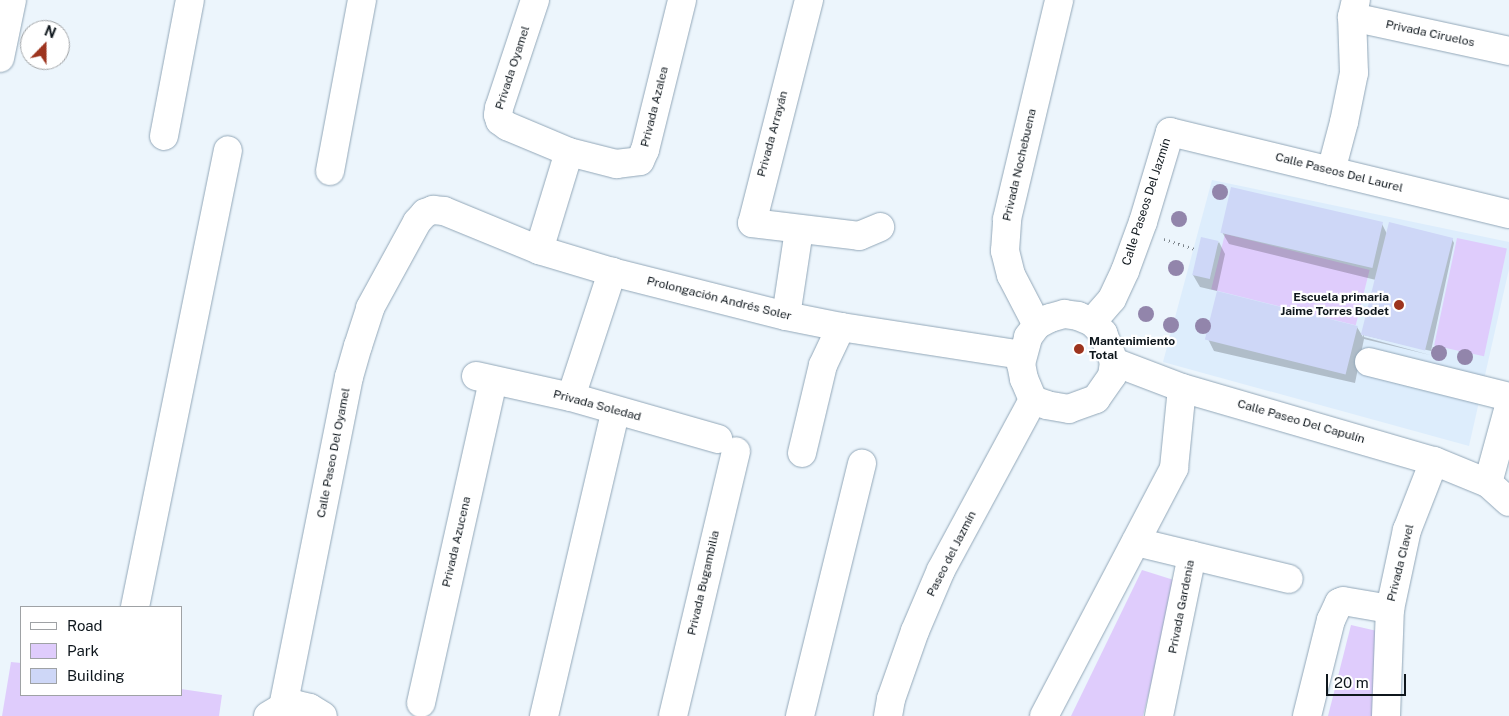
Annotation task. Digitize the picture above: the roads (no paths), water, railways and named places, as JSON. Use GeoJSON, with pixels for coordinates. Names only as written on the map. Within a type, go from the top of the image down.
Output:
{"type":"FeatureCollection","features":[{"type":"Feature","properties":{"kind":"street"},"geometry":{"type":"LineString","coordinates":[[0,58],[12,0]]}},
{"type":"Feature","properties":{"kind":"street"},"geometry":{"type":"LineString","coordinates":[[164,136],[190,0]]}},
{"type":"Feature","properties":{"kind":"street"},"geometry":{"type":"LineString","coordinates":[[330,171],[362,0]]}},
{"type":"Feature","properties":{"kind":"street","name":"Privada Oyamel"},"geometry":{"type":"LineString","coordinates":[[535,0],[498,115],[500,121],[507,126],[569,152]]}},
{"type":"Feature","properties":{"kind":"street","name":"Privada Azalea"},"geometry":{"type":"LineString","coordinates":[[569,152],[616,164],[640,161],[645,150],[682,0]]}},
{"type":"Feature","properties":{"kind":"street","name":"Privada Arrayán"},"geometry":{"type":"LineString","coordinates":[[809,0],[752,223],[859,236],[880,227]]}},
{"type":"Feature","properties":{"kind":"street","name":"Privada Nochebuena"},"geometry":{"type":"LineString","coordinates":[[1037,325],[1011,275],[1005,251],[1007,219],[1059,0]]}},
{"type":"Feature","properties":{"kind":"street","name":"Privada Ciruelos"},"geometry":{"type":"LineString","coordinates":[[1330,171],[1344,122],[1354,74],[1354,8],[1509,51]]}},
{"type":"Feature","properties":{"kind":"street","name":"Calle Paseos Del Laurel"},"geometry":{"type":"LineString","coordinates":[[1170,132],[1509,214]]}},
{"type":"Feature","properties":{"kind":"street","name":"Calle Paseos Del Jazmín"},"geometry":{"type":"LineString","coordinates":[[1092,322],[1112,300],[1125,271],[1143,222],[1170,132]]}},
{"type":"Feature","properties":{"kind":"street"},"geometry":{"type":"LineString","coordinates":[[136,606],[228,150]]}},
{"type":"Feature","properties":{"kind":"street"},"geometry":{"type":"LineString","coordinates":[[539,250],[569,152]]}},
{"type":"Feature","properties":{"kind":"street","name":"Prolongación Andrés Soler"},"geometry":{"type":"LineString","coordinates":[[425,213],[433,210],[444,211],[539,250],[612,272],[786,316],[841,327],[1022,355]]}},
{"type":"Feature","properties":{"kind":"street","name":"Calle Paseo Del Oyamel"},"geometry":{"type":"LineString","coordinates":[[275,711],[347,386],[358,346],[370,308],[417,222],[425,213]]}},
{"type":"Feature","properties":{"kind":"street"},"geometry":{"type":"LineString","coordinates":[[786,316],[799,230]]}},
{"type":"Feature","properties":{"kind":"street"},"geometry":{"type":"LineString","coordinates":[[570,398],[612,272]]}},
{"type":"Feature","properties":{"kind":"street"},"geometry":{"type":"LineString","coordinates":[[1064,314],[1078,316],[1092,322],[1103,333],[1114,362],[1112,376],[1096,399],[1069,409],[1033,400],[1024,379],[1022,355],[1028,337],[1037,325],[1050,318],[1064,314]]}},
{"type":"Feature","properties":{"kind":"street"},"geometry":{"type":"LineString","coordinates":[[802,453],[823,365],[841,327]]}},
{"type":"Feature","properties":{"kind":"street","name":"Calle Paseo Del Capulín"},"geometry":{"type":"LineString","coordinates":[[1114,362],[1182,388],[1434,461],[1488,483],[1509,502]]}},
{"type":"Feature","properties":{"kind":"street"},"geometry":{"type":"LineString","coordinates":[[1369,362],[1509,397]]}},
{"type":"Feature","properties":{"kind":"street","name":"Privada Soledad"},"geometry":{"type":"LineString","coordinates":[[484,379],[616,410],[727,445]]}},
{"type":"Feature","properties":{"kind":"street","name":"Privada Azucena"},"geometry":{"type":"LineString","coordinates":[[422,703],[484,379]]}},
{"type":"Feature","properties":{"kind":"street"},"geometry":{"type":"LineString","coordinates":[[1044,716],[1174,468],[1182,388]]}},
{"type":"Feature","properties":{"kind":"street","name":"Paseo del Jazmín"},"geometry":{"type":"LineString","coordinates":[[888,716],[891,699],[915,631],[941,570],[1033,400]]}},
{"type":"Feature","properties":{"kind":"street"},"geometry":{"type":"LineString","coordinates":[[1488,483],[1509,406]]}},
{"type":"Feature","properties":{"kind":"street"},"geometry":{"type":"LineString","coordinates":[[544,716],[616,410]]}},
{"type":"Feature","properties":{"kind":"street","name":"Privada Bugambilia"},"geometry":{"type":"LineString","coordinates":[[673,716],[727,445]]}},
{"type":"Feature","properties":{"kind":"street","name":"Privada Clavel"},"geometry":{"type":"LineString","coordinates":[[1386,716],[1390,609],[1407,530],[1434,461]]}},
{"type":"Feature","properties":{"kind":"street"},"geometry":{"type":"LineString","coordinates":[[800,716],[862,464]]}},
{"type":"Feature","properties":{"kind":"street","name":"Privada Gardenia"},"geometry":{"type":"LineString","coordinates":[[1136,542],[1192,555],[1160,716]]}},
{"type":"Feature","properties":{"kind":"street"},"geometry":{"type":"LineString","coordinates":[[1192,555],[1289,579]]}},
{"type":"Feature","properties":{"kind":"street","name":"Privada Clavel"},"geometry":{"type":"LineString","coordinates":[[1307,716],[1331,620],[1339,603],[1344,601],[1390,609]]}},
{"type":"Feature","properties":{"kind":"street"},"geometry":{"type":"LineString","coordinates":[[275,711],[297,705],[310,708],[323,716]]}},
{"type":"Feature","properties":{"kind":"place","name":"Escuela primaria Jaime Torres Bodet"},"geometry":{"type":"Point","coordinates":[1399,305]}},
{"type":"Feature","properties":{"kind":"place","name":"Mantenimiento Total"},"geometry":{"type":"Point","coordinates":[1079,349]}}]}
